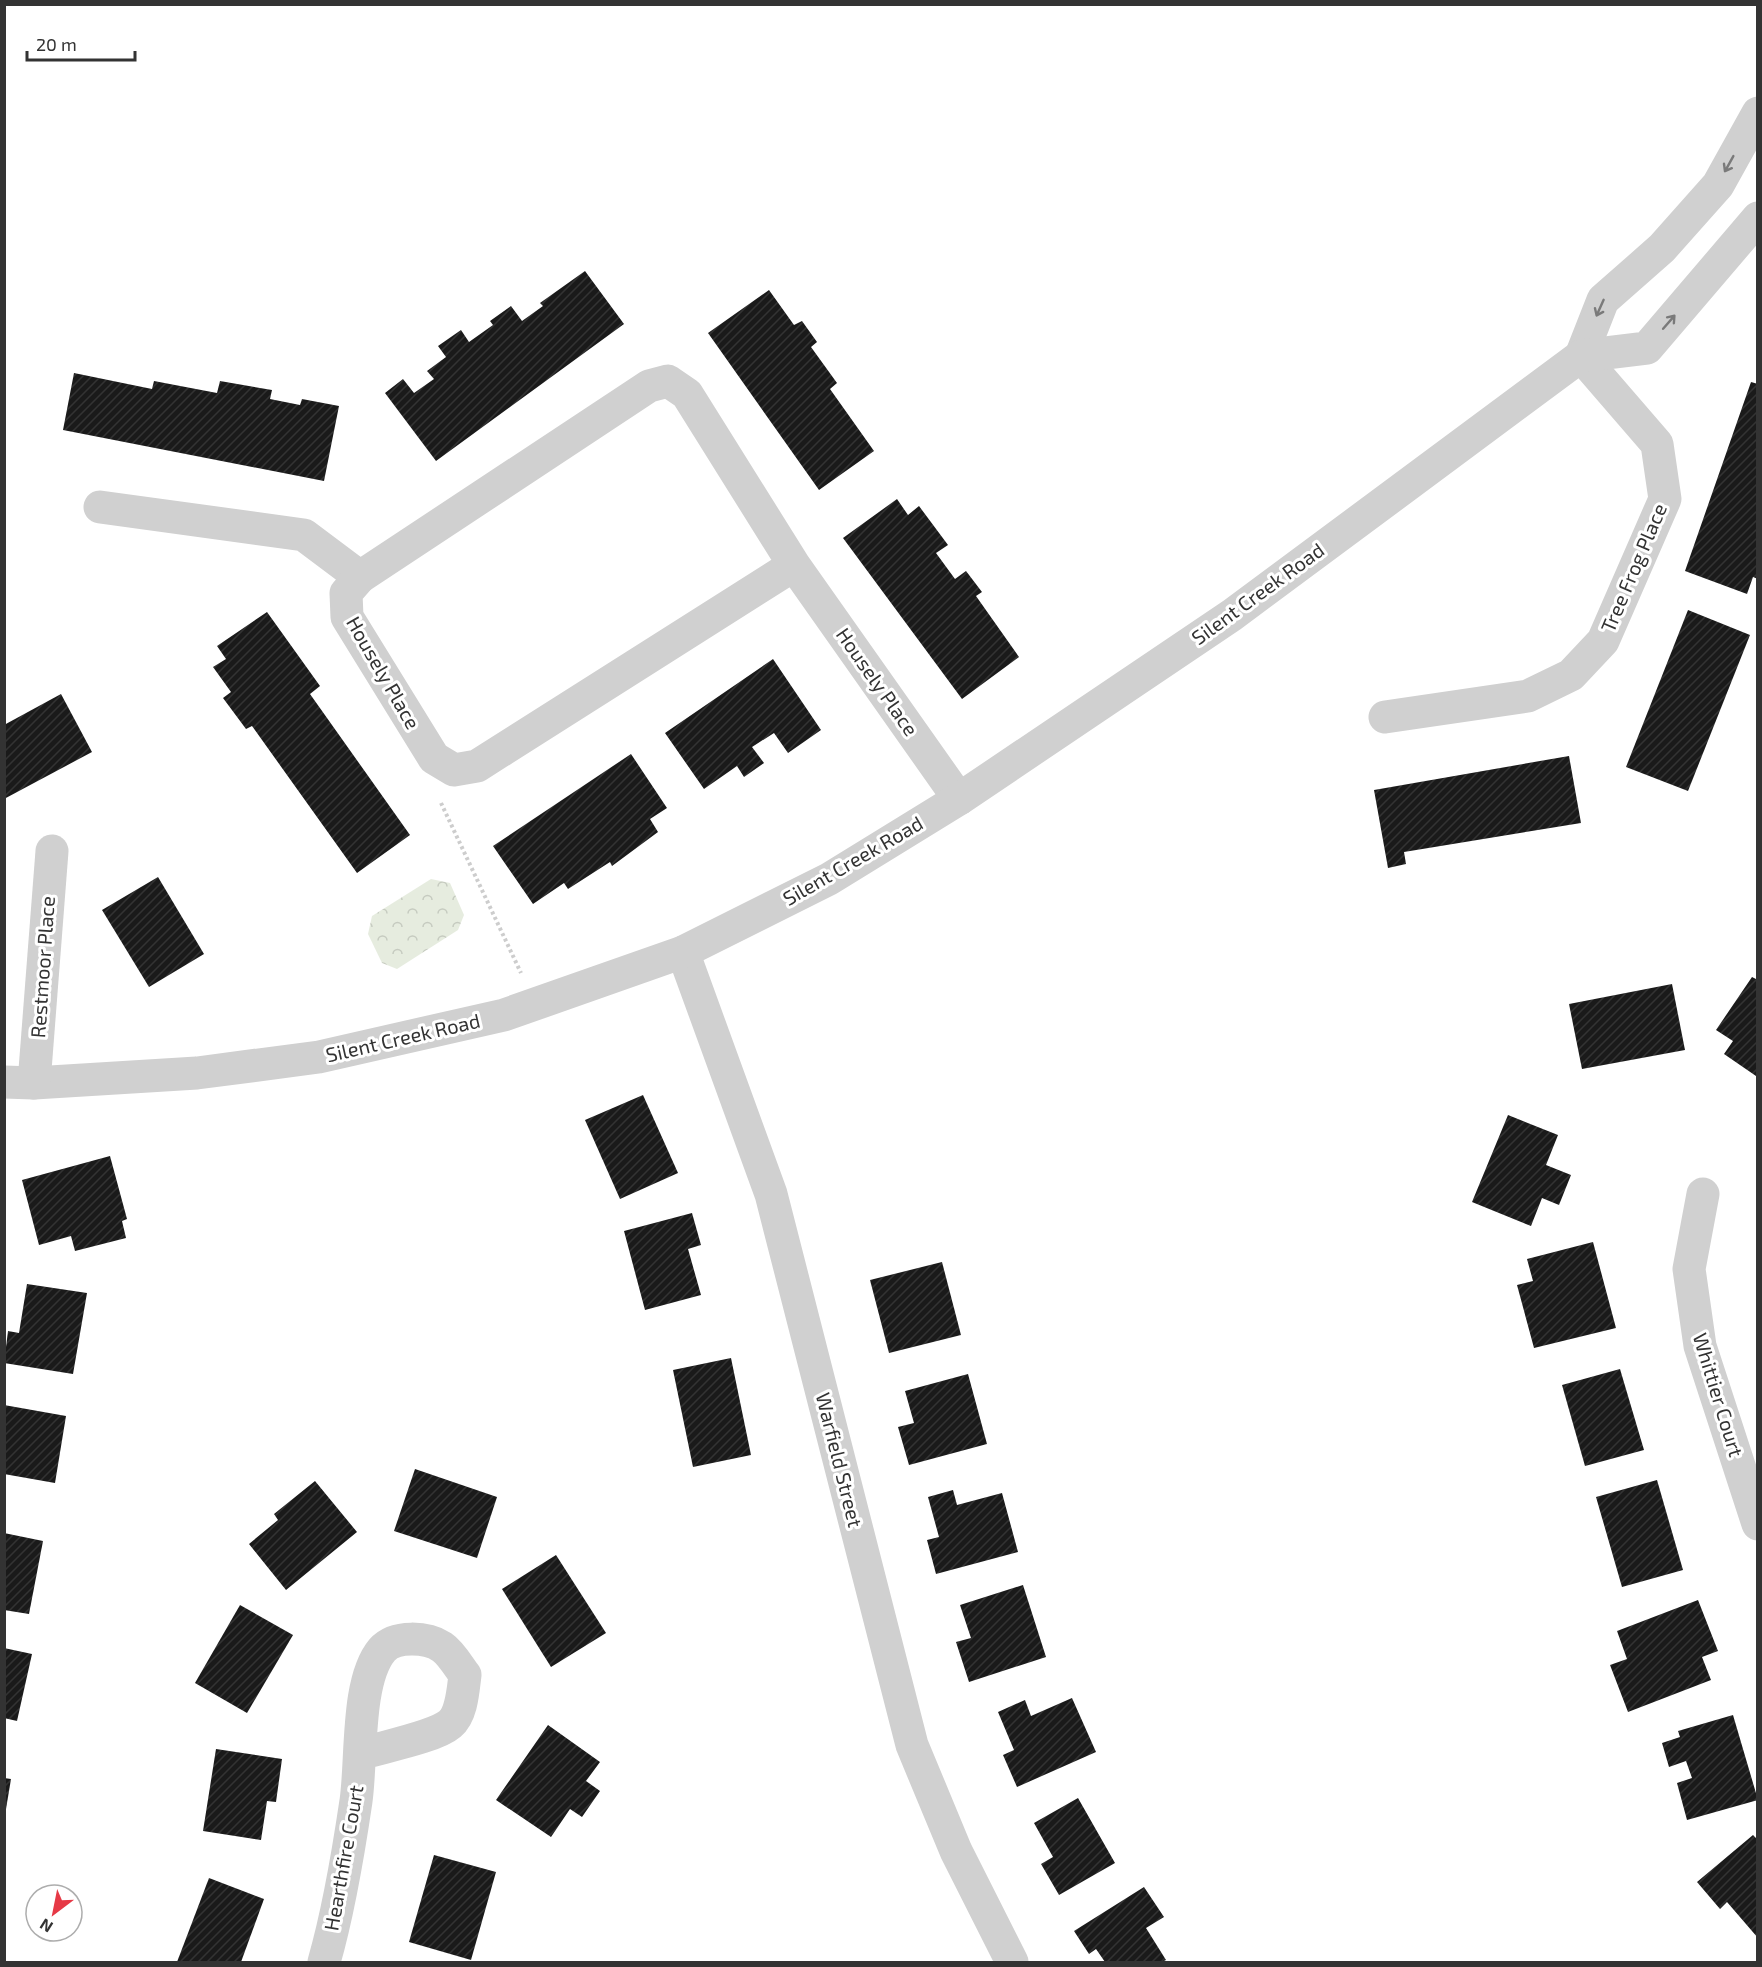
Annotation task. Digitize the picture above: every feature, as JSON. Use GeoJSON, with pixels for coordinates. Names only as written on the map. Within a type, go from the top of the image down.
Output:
{"type":"FeatureCollection","features":[{"type":"Feature","properties":{"kind":"street"},"geometry":{"type":"LineString","coordinates":[[1581,356],[1603,300],[1662,248],[1718,185],[1758,113]]}},
{"type":"Feature","properties":{"kind":"street","name":"Silent Creek Road"},"geometry":{"type":"LineString","coordinates":[[19,1083],[197,1073],[319,1057],[504,1015],[682,952],[829,879],[959,799],[1233,615],[1581,356],[1647,348],[1758,218]]}},
{"type":"Feature","properties":{"kind":"street","name":"Tree Frog Place"},"geometry":{"type":"LineString","coordinates":[[1385,717],[1528,696],[1571,675],[1603,641],[1665,499],[1657,444],[1581,356]]}},
{"type":"Feature","properties":{"kind":"street","name":"Housely Place"},"geometry":{"type":"LineString","coordinates":[[794,565],[477,766],[454,770],[434,758],[347,617],[346,593],[360,577],[649,386],[668,381],[687,394],[794,565],[959,799]]}},
{"type":"Feature","properties":{"kind":"street"},"geometry":{"type":"LineString","coordinates":[[100,507],[304,535],[360,577]]}},
{"type":"Feature","properties":{"kind":"street","name":"Restmoor Place"},"geometry":{"type":"LineString","coordinates":[[19,1083],[52,851]]}},
{"type":"Feature","properties":{"kind":"street","name":"Warfield Street"},"geometry":{"type":"LineString","coordinates":[[682,952],[771,1194],[912,1745],[956,1851],[1012,1962]]}},
{"type":"Feature","properties":{"kind":"street","name":"Whittier Court"},"geometry":{"type":"LineString","coordinates":[[1703,1194],[1689,1269],[1700,1346],[1758,1524]]}},
{"type":"Feature","properties":{"kind":"street","name":"Hearthfire Court"},"geometry":{"type":"LineString","coordinates":[[324,1962],[336,1919],[356,1800],[360,1754]]}},
{"type":"Feature","properties":{"kind":"path"},"geometry":{"type":"LineString","coordinates":[[438,797],[536,1003]]}},
{"type":"Feature","properties":{"kind":"green space"},"geometry":{"type":"Polygon","coordinates":[[[431,879],[450,883],[464,915],[458,930],[397,969],[382,963],[368,934],[372,916],[431,879]]]}},
{"type":"Feature","properties":{"kind":"building"},"geometry":{"type":"Polygon","coordinates":[[[585,271],[624,324],[436,461],[385,393],[403,379],[414,393],[434,379],[427,371],[446,357],[438,346],[461,330],[469,342],[493,325],[490,321],[511,306],[522,321],[543,306],[540,303],[585,271]]]}},
{"type":"Feature","properties":{"kind":"building"},"geometry":{"type":"Polygon","coordinates":[[[769,290],[794,325],[802,321],[817,342],[811,347],[837,383],[830,389],[874,451],[819,490],[708,333],[769,290]]]}},
{"type":"Feature","properties":{"kind":"building"},"geometry":{"type":"Polygon","coordinates":[[[74,373],[152,389],[154,381],[217,393],[220,381],[272,390],[270,399],[300,405],[302,399],[339,406],[324,481],[63,430],[74,373]]]}},
{"type":"Feature","properties":{"kind":"building"},"geometry":{"type":"Polygon","coordinates":[[[1751,382],[1758,384],[1758,579],[1753,577],[1747,594],[1685,571],[1751,382]]]}},
{"type":"Feature","properties":{"kind":"building"},"geometry":{"type":"Polygon","coordinates":[[[897,499],[908,515],[919,506],[948,545],[936,553],[955,579],[966,571],[982,592],[976,596],[1019,657],[962,699],[843,538],[897,499]]]}},
{"type":"Feature","properties":{"kind":"building"},"geometry":{"type":"Polygon","coordinates":[[[1688,610],[1750,635],[1688,791],[1626,767],[1688,610]]]}},
{"type":"Feature","properties":{"kind":"building"},"geometry":{"type":"Polygon","coordinates":[[[267,612],[320,686],[310,694],[410,835],[357,873],[252,726],[246,729],[223,698],[231,692],[213,667],[226,659],[217,646],[267,612]]]}},
{"type":"Feature","properties":{"kind":"building"},"geometry":{"type":"Polygon","coordinates":[[[773,659],[821,730],[788,753],[774,733],[752,747],[764,763],[744,777],[737,766],[704,789],[665,733],[773,659]]]}},
{"type":"Feature","properties":{"kind":"building"},"geometry":{"type":"Polygon","coordinates":[[[61,694],[92,752],[4,799],[4,725],[61,694]]]}},
{"type":"Feature","properties":{"kind":"building"},"geometry":{"type":"Polygon","coordinates":[[[631,754],[667,808],[650,819],[658,832],[612,866],[610,862],[568,889],[564,883],[533,904],[493,846],[631,754]]]}},
{"type":"Feature","properties":{"kind":"building"},"geometry":{"type":"Polygon","coordinates":[[[1569,756],[1581,823],[1404,852],[1406,864],[1388,868],[1374,790],[1569,756]]]}},
{"type":"Feature","properties":{"kind":"building"},"geometry":{"type":"Polygon","coordinates":[[[158,877],[204,954],[149,987],[102,910],[158,877]]]}},
{"type":"Feature","properties":{"kind":"building"},"geometry":{"type":"Polygon","coordinates":[[[1752,977],[1758,980],[1756,1076],[1724,1054],[1733,1041],[1716,1030],[1752,977]]]}},
{"type":"Feature","properties":{"kind":"building"},"geometry":{"type":"Polygon","coordinates":[[[1672,984],[1685,1050],[1582,1069],[1569,1004],[1672,984]]]}},
{"type":"Feature","properties":{"kind":"building"},"geometry":{"type":"Polygon","coordinates":[[[643,1095],[678,1173],[620,1199],[585,1120],[643,1095]]]}},
{"type":"Feature","properties":{"kind":"building"},"geometry":{"type":"Polygon","coordinates":[[[1508,1115],[1558,1135],[1546,1165],[1571,1175],[1559,1205],[1542,1198],[1531,1226],[1472,1202],[1508,1115]]]}},
{"type":"Feature","properties":{"kind":"building"},"geometry":{"type":"Polygon","coordinates":[[[110,1156],[127,1219],[122,1221],[126,1238],[75,1251],[71,1236],[39,1245],[22,1180],[110,1156]]]}},
{"type":"Feature","properties":{"kind":"building"},"geometry":{"type":"Polygon","coordinates":[[[692,1213],[701,1245],[688,1249],[701,1295],[645,1310],[624,1231],[692,1213]]]}},
{"type":"Feature","properties":{"kind":"building"},"geometry":{"type":"Polygon","coordinates":[[[1593,1242],[1616,1328],[1534,1348],[1517,1285],[1533,1281],[1527,1259],[1593,1242]]]}},
{"type":"Feature","properties":{"kind":"building"},"geometry":{"type":"Polygon","coordinates":[[[942,1262],[961,1335],[889,1353],[870,1280],[942,1262]]]}},
{"type":"Feature","properties":{"kind":"building"},"geometry":{"type":"Polygon","coordinates":[[[27,1284],[87,1293],[73,1374],[4,1363],[8,1331],[19,1333],[27,1284]]]}},
{"type":"Feature","properties":{"kind":"building"},"geometry":{"type":"Polygon","coordinates":[[[731,1358],[751,1455],[693,1467],[673,1370],[731,1358]]]}},
{"type":"Feature","properties":{"kind":"building"},"geometry":{"type":"Polygon","coordinates":[[[1620,1369],[1644,1450],[1585,1466],[1562,1385],[1620,1369]]]}},
{"type":"Feature","properties":{"kind":"building"},"geometry":{"type":"Polygon","coordinates":[[[968,1374],[987,1444],[909,1465],[898,1427],[914,1423],[905,1391],[968,1374]]]}},
{"type":"Feature","properties":{"kind":"building"},"geometry":{"type":"Polygon","coordinates":[[[4,1405],[66,1416],[55,1483],[4,1474],[4,1405]]]}},
{"type":"Feature","properties":{"kind":"building"},"geometry":{"type":"Polygon","coordinates":[[[415,1469],[497,1497],[477,1558],[394,1531],[415,1469]]]}},
{"type":"Feature","properties":{"kind":"building"},"geometry":{"type":"Polygon","coordinates":[[[1657,1480],[1683,1570],[1622,1587],[1596,1497],[1657,1480]]]}},
{"type":"Feature","properties":{"kind":"building"},"geometry":{"type":"Polygon","coordinates":[[[315,1481],[357,1532],[286,1590],[249,1544],[278,1520],[274,1514],[315,1481]]]}},
{"type":"Feature","properties":{"kind":"building"},"geometry":{"type":"Polygon","coordinates":[[[953,1490],[957,1505],[1002,1493],[1018,1552],[936,1574],[927,1540],[939,1537],[928,1497],[953,1490]]]}},
{"type":"Feature","properties":{"kind":"building"},"geometry":{"type":"Polygon","coordinates":[[[4,1533],[43,1541],[29,1614],[4,1610],[4,1533]]]}},
{"type":"Feature","properties":{"kind":"building"},"geometry":{"type":"Polygon","coordinates":[[[556,1555],[606,1633],[551,1667],[502,1589],[556,1555]]]}},
{"type":"Feature","properties":{"kind":"building"},"geometry":{"type":"Polygon","coordinates":[[[1023,1585],[1046,1657],[969,1682],[956,1642],[971,1638],[960,1605],[1023,1585]]]}},
{"type":"Feature","properties":{"kind":"building"},"geometry":{"type":"Polygon","coordinates":[[[1698,1600],[1718,1651],[1702,1657],[1711,1680],[1628,1712],[1610,1665],[1627,1659],[1617,1631],[1698,1600]]]}},
{"type":"Feature","properties":{"kind":"building"},"geometry":{"type":"Polygon","coordinates":[[[240,1605],[293,1635],[247,1713],[195,1683],[240,1605]]]}},
{"type":"Feature","properties":{"kind":"building"},"geometry":{"type":"Polygon","coordinates":[[[4,1648],[32,1654],[17,1721],[4,1718],[4,1648]]]}},
{"type":"Feature","properties":{"kind":"building"},"geometry":{"type":"Polygon","coordinates":[[[1072,1698],[1096,1752],[1017,1787],[1003,1755],[1014,1750],[998,1712],[1025,1700],[1031,1716],[1072,1698]]]}},
{"type":"Feature","properties":{"kind":"building"},"geometry":{"type":"Polygon","coordinates":[[[1733,1715],[1758,1800],[1687,1820],[1677,1783],[1692,1778],[1686,1761],[1669,1767],[1662,1743],[1680,1737],[1678,1731],[1733,1715]]]}},
{"type":"Feature","properties":{"kind":"building"},"geometry":{"type":"Polygon","coordinates":[[[548,1725],[600,1762],[586,1781],[600,1791],[582,1817],[570,1809],[551,1837],[496,1800],[548,1725]]]}},
{"type":"Feature","properties":{"kind":"building"},"geometry":{"type":"Polygon","coordinates":[[[216,1749],[282,1759],[276,1802],[267,1801],[261,1840],[203,1831],[216,1749]]]}},
{"type":"Feature","properties":{"kind":"building"},"geometry":{"type":"Polygon","coordinates":[[[4,1778],[11,1779],[6,1809],[4,1809],[4,1778]]]}},
{"type":"Feature","properties":{"kind":"building"},"geometry":{"type":"Polygon","coordinates":[[[1078,1798],[1115,1863],[1059,1895],[1041,1864],[1053,1857],[1034,1823],[1078,1798]]]}},
{"type":"Feature","properties":{"kind":"building"},"geometry":{"type":"Polygon","coordinates":[[[1753,1835],[1758,1840],[1758,1938],[1727,1902],[1720,1909],[1697,1882],[1753,1835]]]}},
{"type":"Feature","properties":{"kind":"building"},"geometry":{"type":"Polygon","coordinates":[[[434,1855],[496,1872],[471,1960],[409,1942],[434,1855]]]}},
{"type":"Feature","properties":{"kind":"building"},"geometry":{"type":"Polygon","coordinates":[[[209,1878],[264,1899],[241,1962],[177,1962],[209,1878]]]}},
{"type":"Feature","properties":{"kind":"building"},"geometry":{"type":"Polygon","coordinates":[[[1144,1887],[1164,1917],[1146,1928],[1166,1960],[1162,1962],[1105,1962],[1096,1949],[1089,1954],[1074,1931],[1144,1887]]]}}]}
